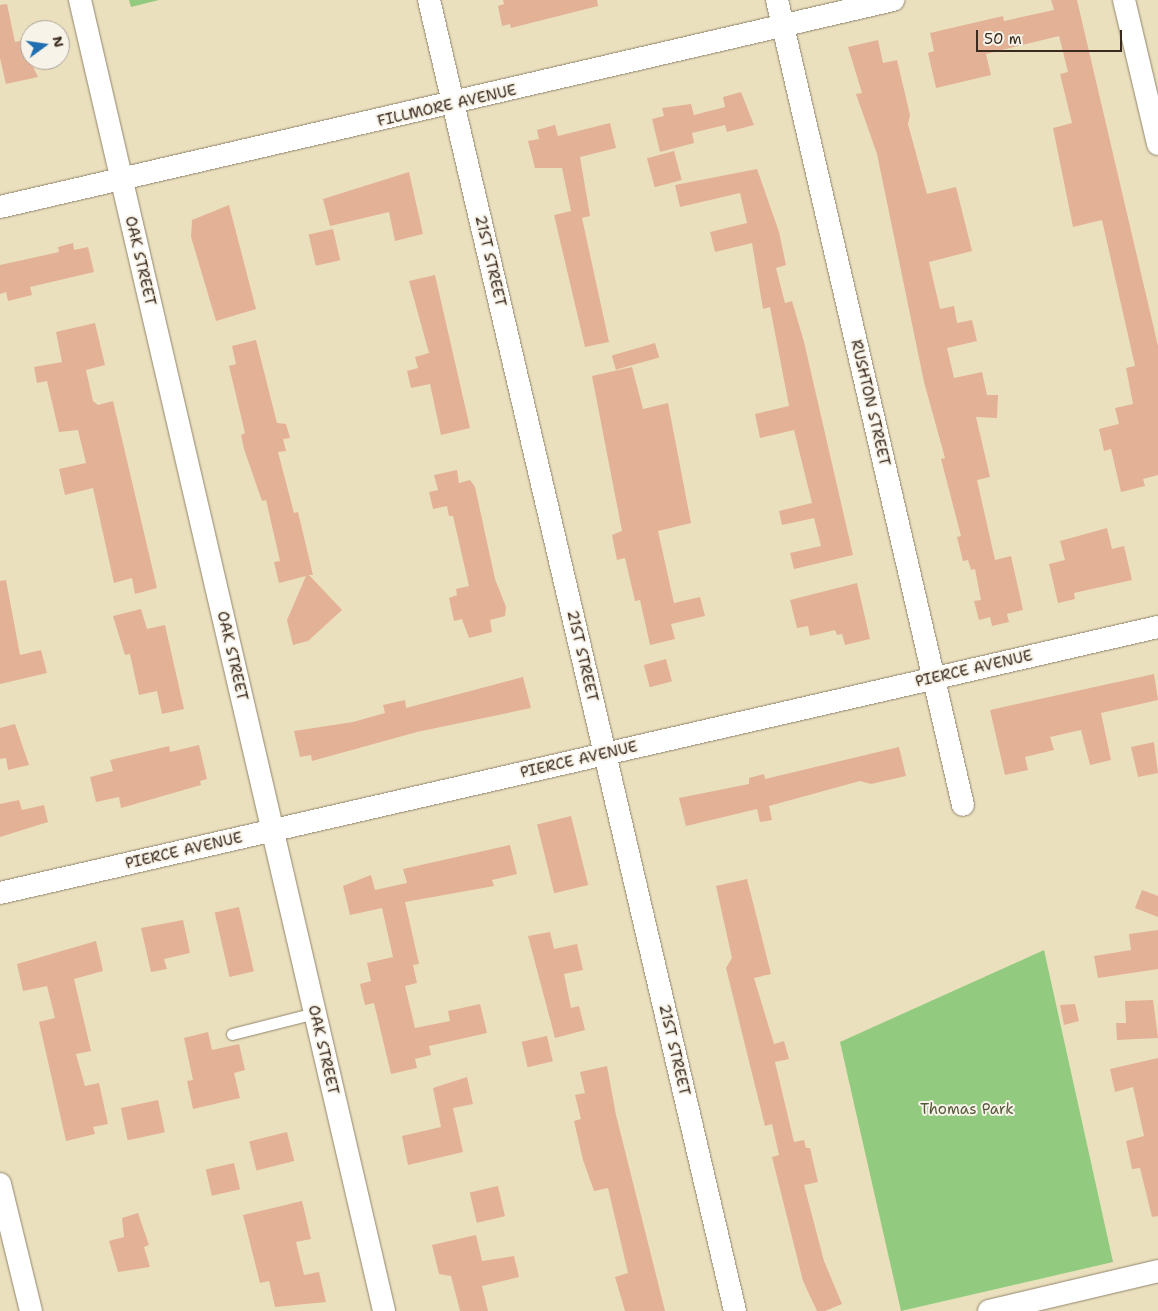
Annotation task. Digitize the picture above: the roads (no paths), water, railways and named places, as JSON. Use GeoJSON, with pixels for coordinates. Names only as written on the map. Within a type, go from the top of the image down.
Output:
{"type":"FeatureCollection","features":[{"type":"Feature","properties":{"kind":"street","name":"OAK STREET"},"geometry":{"type":"LineString","coordinates":[[80,0],[384,1311]]}},
{"type":"Feature","properties":{"kind":"street","name":"21ST STREET"},"geometry":{"type":"LineString","coordinates":[[429,0],[735,1311]]}},
{"type":"Feature","properties":{"kind":"street","name":"RUSHTON STREET"},"geometry":{"type":"LineString","coordinates":[[777,0],[963,805]]}},
{"type":"Feature","properties":{"kind":"street","name":"FILLMORE AVENUE"},"geometry":{"type":"LineString","coordinates":[[0,206],[454,105],[893,0]]}},
{"type":"Feature","properties":{"kind":"street"},"geometry":{"type":"LineString","coordinates":[[1124,0],[1158,144]]}},
{"type":"Feature","properties":{"kind":"street","name":"PIERCE AVENUE"},"geometry":{"type":"LineString","coordinates":[[0,893],[1158,626]]}},
{"type":"Feature","properties":{"kind":"street"},"geometry":{"type":"LineString","coordinates":[[0,1184],[31,1311]]}},
{"type":"Feature","properties":{"kind":"street"},"geometry":{"type":"LineString","coordinates":[[990,1311],[1158,1271]]}},
{"type":"Feature","properties":{"kind":"lane"},"geometry":{"type":"LineString","coordinates":[[232,1034],[315,1013]]}},
{"type":"Feature","properties":{"kind":"park label","name":"Thomas Park"},"geometry":{"type":"Point","coordinates":[967,1110]}}]}
